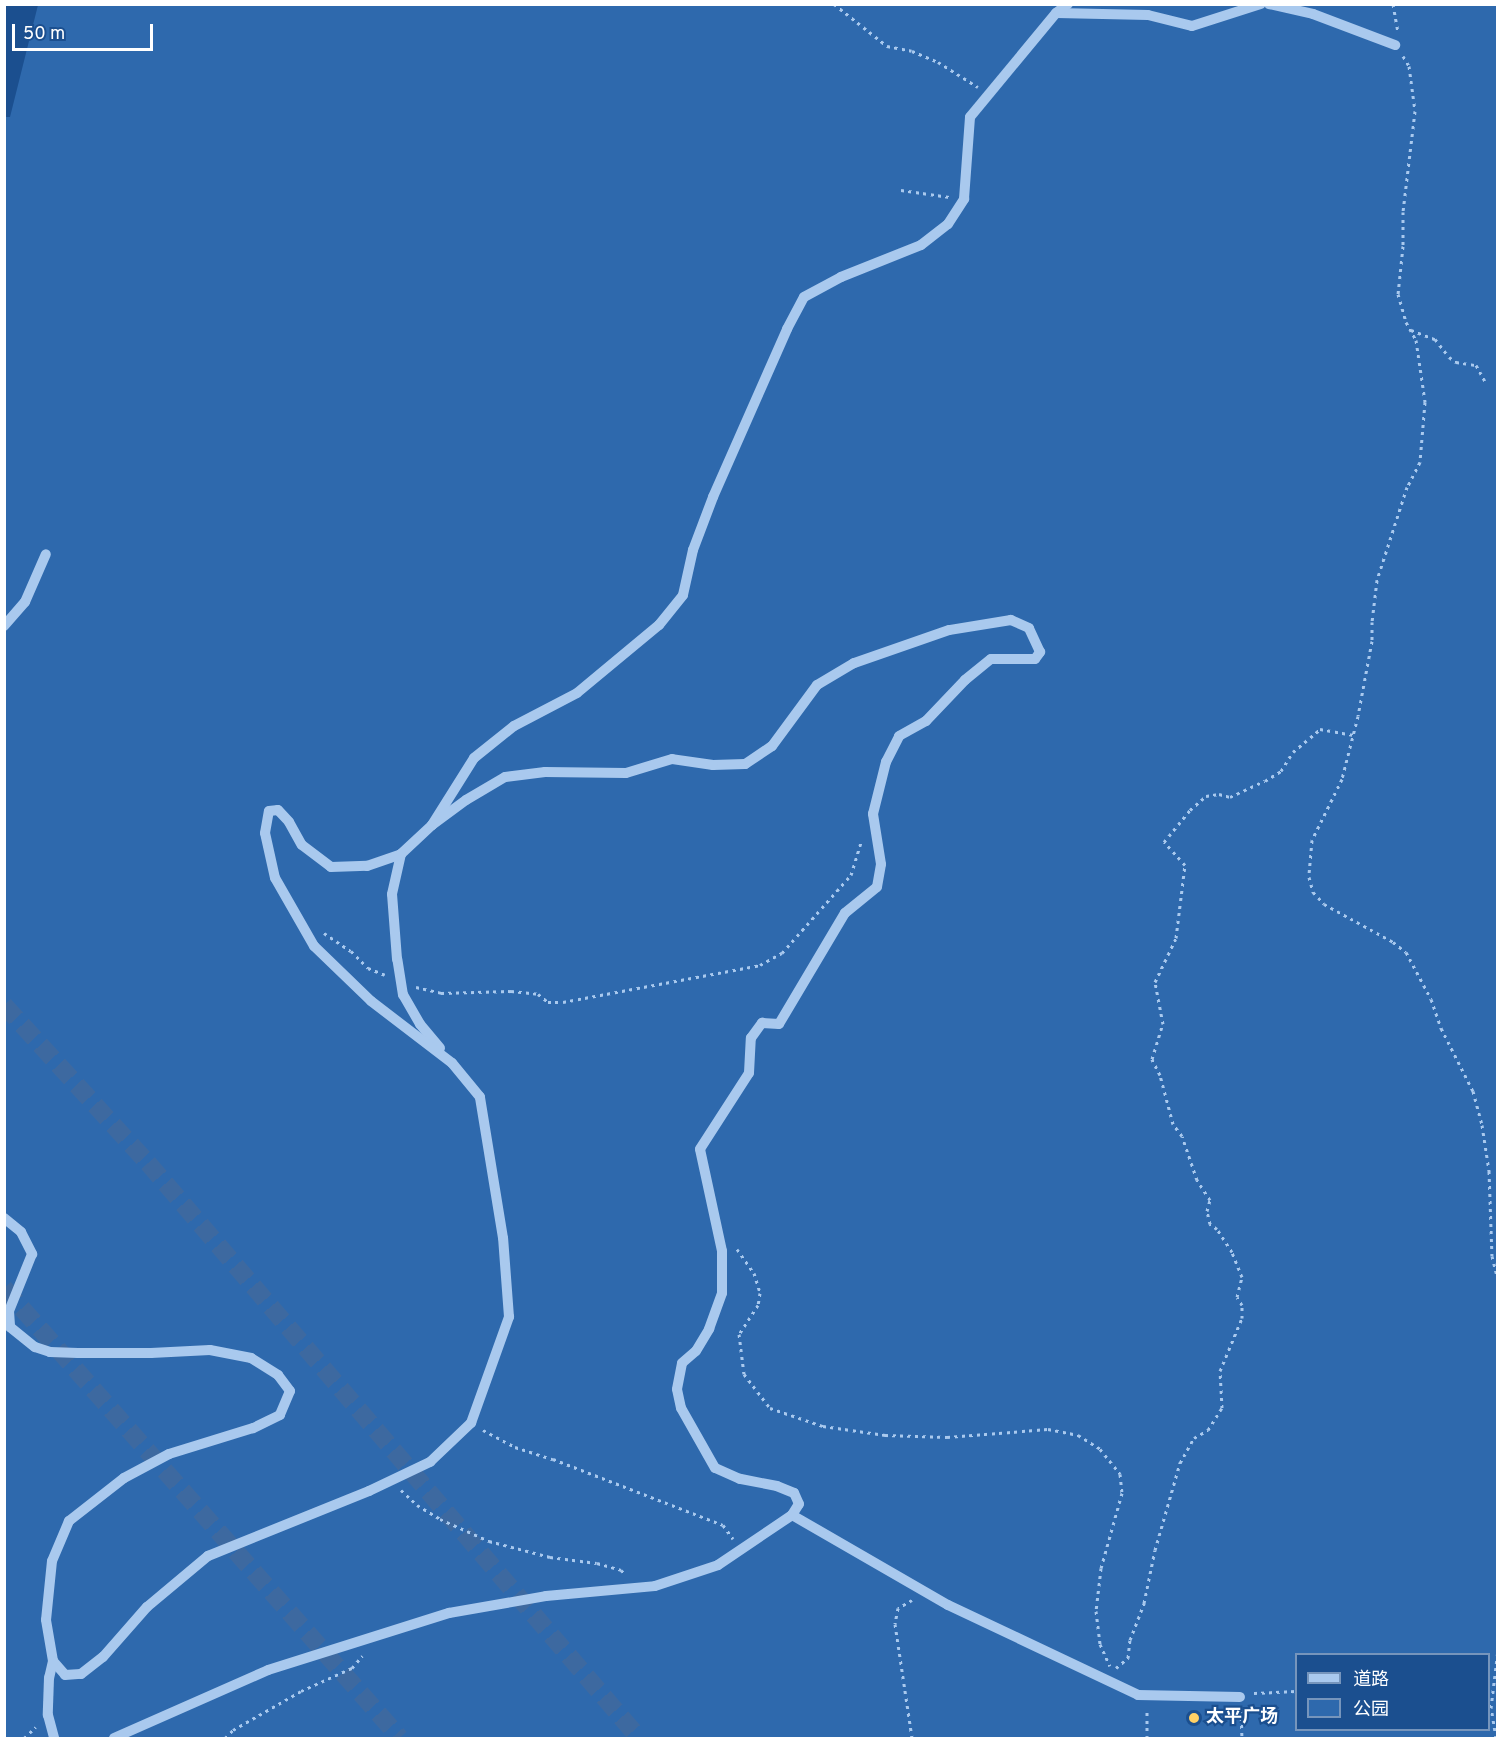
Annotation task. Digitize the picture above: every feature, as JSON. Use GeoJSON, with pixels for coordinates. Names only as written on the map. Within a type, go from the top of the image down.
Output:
{"type":"FeatureCollection","features":[{"type":"Feature","properties":{"kind":"lane"},"geometry":{"type":"LineString","coordinates":[[432,825],[474,758],[514,726],[577,693],[659,625],[683,595],[693,550],[713,497],[787,329],[804,297],[841,277],[921,245],[948,225],[964,199],[970,117],[1056,13],[1068,4]]}},
{"type":"Feature","properties":{"kind":"lane"},"geometry":{"type":"LineString","coordinates":[[1056,13],[1148,15],[1192,26],[1261,4]]}},
{"type":"Feature","properties":{"kind":"lane"},"geometry":{"type":"LineString","coordinates":[[1269,4],[1313,14],[1395,45]]}},
{"type":"Feature","properties":{"kind":"lane"},"geometry":{"type":"LineString","coordinates":[[4,626],[25,602],[46,554]]}},
{"type":"Feature","properties":{"kind":"lane"},"geometry":{"type":"LineString","coordinates":[[114,1738],[268,1670],[449,1613],[546,1596],[655,1586],[718,1565],[792,1515],[799,1504],[794,1493],[777,1486],[740,1479],[715,1468],[681,1408],[677,1389],[682,1363],[696,1351],[709,1329],[722,1293],[722,1251],[700,1149],[749,1073],[751,1038],[762,1023],[779,1024],[845,913],[877,887],[880,864],[873,814],[886,762],[899,736],[926,721],[965,680],[991,659],[1035,660],[1040,652],[1029,628],[1011,620],[950,630],[854,663],[817,685],[772,747],[745,764],[714,765],[672,759],[626,773],[545,771],[505,777],[466,800],[432,825],[401,854],[367,866],[331,867],[302,846],[289,822],[278,810],[268,811],[265,833],[275,878],[314,946],[371,1001],[452,1063]]}},
{"type":"Feature","properties":{"kind":"lane"},"geometry":{"type":"LineString","coordinates":[[53,1661],[65,1675],[81,1674],[103,1657],[147,1607],[208,1556],[430,1462],[471,1423],[509,1317],[503,1238],[480,1097],[420,1024],[403,994],[392,894],[401,854]]}},
{"type":"Feature","properties":{"kind":"lane"},"geometry":{"type":"LineString","coordinates":[[4,1218],[21,1232],[32,1254],[9,1311],[10,1327],[35,1347],[50,1352],[68,1353],[210,1350],[251,1358],[278,1375],[290,1391],[280,1415],[254,1428],[169,1454],[124,1478],[69,1521],[52,1561],[46,1620],[53,1661],[49,1678],[48,1715],[54,1738]]}},
{"type":"Feature","properties":{"kind":"lane"},"geometry":{"type":"LineString","coordinates":[[792,1515],[924,1591],[1138,1695],[1240,1697]]}},
{"type":"Feature","properties":{"kind":"path"},"geometry":{"type":"LineString","coordinates":[[834,4],[887,46],[912,51],[938,62],[955,74],[973,81],[987,96]]}},
{"type":"Feature","properties":{"kind":"path"},"geometry":{"type":"LineString","coordinates":[[1393,4],[1398,33],[1395,45],[1409,66],[1414,94],[1413,135],[1402,212],[1403,246],[1398,294],[1416,340],[1425,402],[1420,462],[1407,487],[1377,580],[1371,622],[1372,641],[1353,735],[1342,779],[1312,840],[1309,877],[1313,892],[1324,904],[1393,942],[1406,952],[1431,999],[1441,1028],[1473,1091],[1482,1125],[1489,1171],[1492,1256],[1497,1280]]}},
{"type":"Feature","properties":{"kind":"path"},"geometry":{"type":"LineString","coordinates":[[901,190],[964,199]]}},
{"type":"Feature","properties":{"kind":"path"},"geometry":{"type":"LineString","coordinates":[[1411,330],[1436,339],[1456,362],[1476,365],[1485,381]]}},
{"type":"Feature","properties":{"kind":"path"},"geometry":{"type":"LineString","coordinates":[[734,1243],[754,1273],[760,1293],[758,1305],[739,1334],[744,1374],[770,1408],[823,1426],[885,1435],[947,1437],[1048,1429],[1078,1435],[1100,1449],[1120,1474],[1122,1493],[1101,1568],[1096,1611],[1100,1644],[1111,1670],[1119,1667],[1128,1658],[1130,1640],[1144,1603],[1155,1550],[1180,1463],[1194,1438],[1208,1430],[1222,1408],[1220,1371],[1242,1318],[1242,1305],[1238,1298],[1242,1277],[1232,1252],[1217,1229],[1210,1224],[1207,1212],[1210,1200],[1197,1179],[1182,1136],[1173,1124],[1160,1075],[1152,1059],[1163,1024],[1155,982],[1176,938],[1185,865],[1164,843],[1190,810],[1206,796],[1219,794],[1230,797],[1264,781],[1281,771],[1293,752],[1320,729],[1353,735]]}},
{"type":"Feature","properties":{"kind":"path"},"geometry":{"type":"LineString","coordinates":[[299,920],[351,951],[368,968],[401,984],[441,993],[511,991],[538,994],[548,1002],[563,1002],[760,965],[782,953],[851,875],[873,814]]}},
{"type":"Feature","properties":{"kind":"path"},"geometry":{"type":"LineString","coordinates":[[471,1423],[515,1447],[553,1458],[723,1525],[741,1550]]}},
{"type":"Feature","properties":{"kind":"path"},"geometry":{"type":"LineString","coordinates":[[391,1480],[417,1505],[489,1541],[550,1557],[597,1563],[621,1570],[638,1587]]}},
{"type":"Feature","properties":{"kind":"path"},"geometry":{"type":"LineString","coordinates":[[912,1738],[896,1624],[898,1608],[924,1591]]}},
{"type":"Feature","properties":{"kind":"path"},"geometry":{"type":"LineString","coordinates":[[225,1738],[233,1730],[301,1691],[352,1668],[363,1658],[356,1643]]}},
{"type":"Feature","properties":{"kind":"path"},"geometry":{"type":"LineString","coordinates":[[1496,1738],[1490,1708],[1497,1649]]}},
{"type":"Feature","properties":{"kind":"path"},"geometry":{"type":"LineString","coordinates":[[1242,1738],[1240,1697],[1262,1691],[1295,1690]]}},
{"type":"Feature","properties":{"kind":"path"},"geometry":{"type":"LineString","coordinates":[[1147,1695],[1147,1738]]}},
{"type":"Feature","properties":{"kind":"green space"},"geometry":{"type":"Polygon","coordinates":[[[38,5],[1497,5],[1497,1738],[5,1738],[4,117],[10,117],[38,5]]]}},
{"type":"Feature","properties":{"kind":"tunnel"},"geometry":{"type":"LineString","coordinates":[[4,1005],[148,1163],[639,1738]]}},
{"type":"Feature","properties":{"kind":"tunnel"},"geometry":{"type":"LineString","coordinates":[[4,1288],[400,1738]]}},
{"type":"Feature","properties":{"kind":"place","name":"太平广场"},"geometry":{"type":"Point","coordinates":[1194,1718]}}]}
